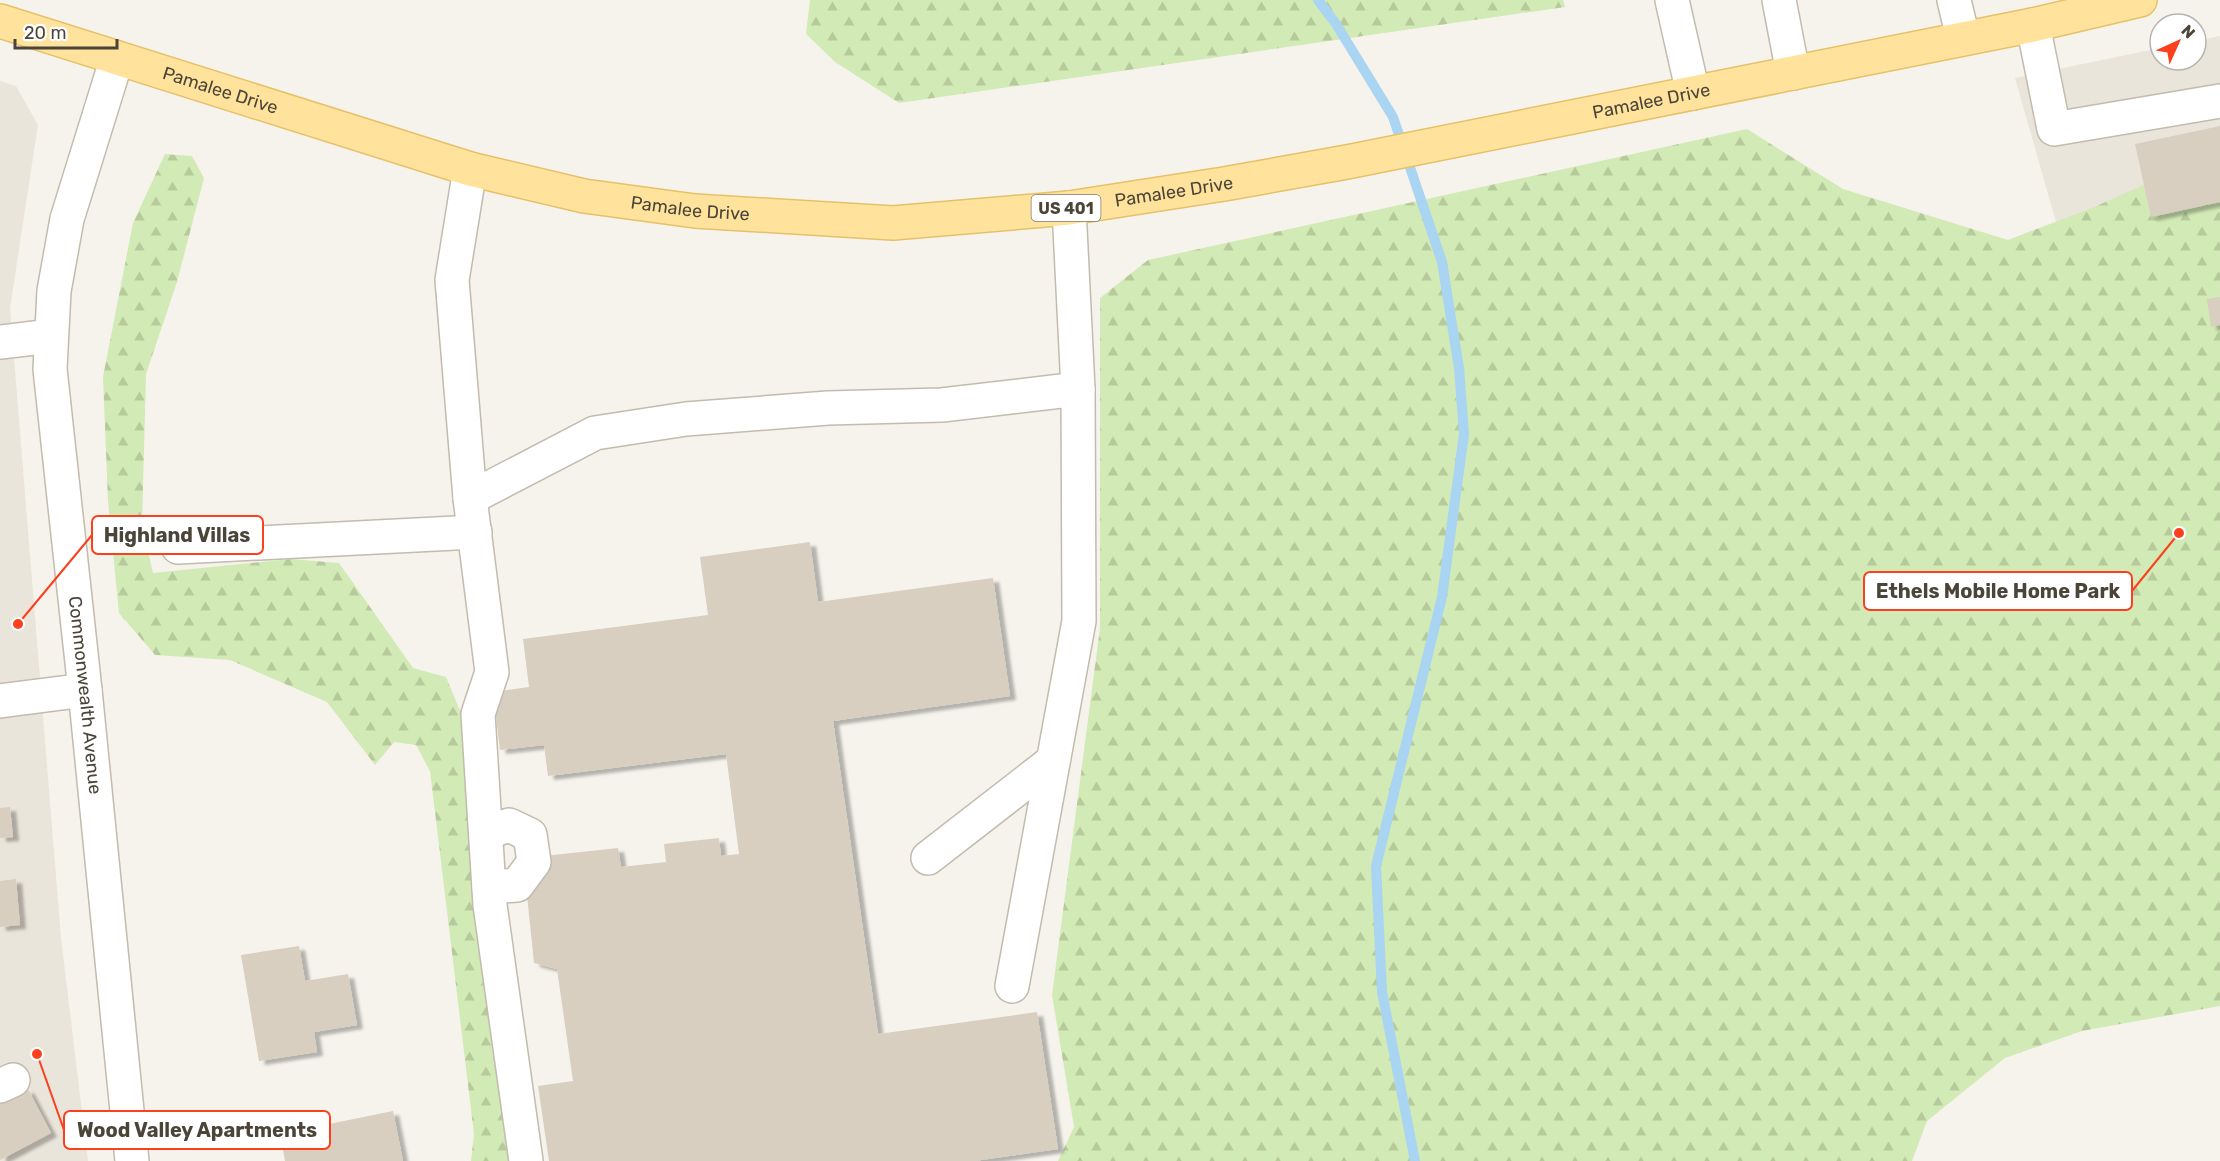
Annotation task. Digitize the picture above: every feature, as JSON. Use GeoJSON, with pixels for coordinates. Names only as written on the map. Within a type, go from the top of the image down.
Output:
{"type":"FeatureCollection","features":[{"type":"Feature","properties":{"kind":"main road","name":"Pamalee Drive"},"geometry":{"type":"LineString","coordinates":[[0,21],[470,169],[584,196],[695,211],[893,223],[1069,208],[1224,184],[1347,162],[2033,25],[2090,6],[2140,0]]}},
{"type":"Feature","properties":{"kind":"street"},"geometry":{"type":"LineString","coordinates":[[1672,0],[1693,93]]}},
{"type":"Feature","properties":{"kind":"street"},"geometry":{"type":"LineString","coordinates":[[1779,0],[1793,73]]}},
{"type":"Feature","properties":{"kind":"street"},"geometry":{"type":"LineString","coordinates":[[1954,0],[1963,38]]}},
{"type":"Feature","properties":{"kind":"street"},"geometry":{"type":"LineString","coordinates":[[2033,25],[2054,129],[2220,101]]}},
{"type":"Feature","properties":{"kind":"street","name":"Commonwealth Avenue"},"geometry":{"type":"LineString","coordinates":[[117,58],[67,219],[54,291],[50,369],[132,1161]]}},
{"type":"Feature","properties":{"kind":"street"},"geometry":{"type":"LineString","coordinates":[[470,169],[453,280],[470,498],[492,672],[478,714],[489,887],[526,1161]]}},
{"type":"Feature","properties":{"kind":"street"},"geometry":{"type":"LineString","coordinates":[[1012,986],[1079,621],[1078,389],[1069,208]]}},
{"type":"Feature","properties":{"kind":"street"},"geometry":{"type":"LineString","coordinates":[[0,342],[51,336]]}},
{"type":"Feature","properties":{"kind":"street"},"geometry":{"type":"LineString","coordinates":[[470,498],[595,433],[686,419],[828,408],[942,405],[1078,389]]}},
{"type":"Feature","properties":{"kind":"street"},"geometry":{"type":"LineString","coordinates":[[178,547],[474,532]]}},
{"type":"Feature","properties":{"kind":"street"},"geometry":{"type":"LineString","coordinates":[[0,701],[85,690]]}},
{"type":"Feature","properties":{"kind":"street"},"geometry":{"type":"LineString","coordinates":[[928,858],[1053,761]]}},
{"type":"Feature","properties":{"kind":"street"},"geometry":{"type":"LineString","coordinates":[[486,833],[509,825],[530,835],[534,862],[517,885],[489,887]]}},
{"type":"Feature","properties":{"kind":"shaded area"},"geometry":{"type":"Polygon","coordinates":[[[2220,36],[2220,844],[2056,222],[2015,78],[2148,50],[2148,72],[2208,72],[2208,38],[2220,36]]]}},
{"type":"Feature","properties":{"kind":"shaded area"},"geometry":{"type":"Polygon","coordinates":[[[0,81],[16,86],[38,125],[10,308],[61,938],[88,1161],[0,1161],[0,81]]]}},
{"type":"Feature","properties":{"kind":"green space"},"geometry":{"type":"Polygon","coordinates":[[[810,0],[1563,0],[1565,7],[899,103],[835,62],[806,34],[810,0]]]}},
{"type":"Feature","properties":{"kind":"green space"},"geometry":{"type":"Polygon","coordinates":[[[1747,129],[1843,189],[2008,240],[2092,208],[2220,151],[2220,1006],[2082,1031],[2005,1058],[1927,1121],[1912,1161],[1058,1161],[1074,1127],[1052,995],[1100,628],[1100,298],[1148,260],[1747,129]]]}},
{"type":"Feature","properties":{"kind":"green space"},"geometry":{"type":"Polygon","coordinates":[[[165,154],[192,156],[204,178],[177,282],[146,374],[142,526],[153,573],[291,559],[339,563],[413,668],[446,677],[461,713],[514,1161],[471,1161],[474,1134],[430,771],[416,745],[394,742],[375,765],[327,702],[230,660],[155,655],[119,613],[108,501],[103,377],[133,223],[165,154]]]}},
{"type":"Feature","properties":{"kind":"building"},"geometry":{"type":"Polygon","coordinates":[[[2220,126],[2220,202],[2151,217],[2135,144],[2220,126]]]}},
{"type":"Feature","properties":{"kind":"building"},"geometry":{"type":"Polygon","coordinates":[[[2220,297],[2220,325],[2211,327],[2207,299],[2220,297]]]}},
{"type":"Feature","properties":{"kind":"building"},"geometry":{"type":"Polygon","coordinates":[[[810,542],[818,602],[993,578],[1010,696],[833,721],[878,1034],[1037,1012],[1058,1149],[974,1161],[549,1161],[538,1086],[573,1081],[557,969],[534,963],[525,876],[546,874],[544,856],[618,848],[621,867],[666,862],[664,844],[719,838],[721,856],[739,854],[726,754],[548,776],[544,745],[500,750],[493,692],[529,687],[523,639],[708,615],[700,557],[810,542]]]}},
{"type":"Feature","properties":{"kind":"building"},"geometry":{"type":"Polygon","coordinates":[[[10,807],[13,837],[0,838],[0,808],[10,807]]]}},
{"type":"Feature","properties":{"kind":"building"},"geometry":{"type":"Polygon","coordinates":[[[16,879],[20,925],[0,927],[0,881],[16,879]]]}},
{"type":"Feature","properties":{"kind":"building"},"geometry":{"type":"Polygon","coordinates":[[[299,946],[305,981],[348,974],[357,1025],[314,1032],[317,1052],[259,1061],[241,955],[299,946]]]}},
{"type":"Feature","properties":{"kind":"building"},"geometry":{"type":"Polygon","coordinates":[[[28,1089],[51,1133],[0,1160],[0,1103],[28,1089]]]}},
{"type":"Feature","properties":{"kind":"building"},"geometry":{"type":"Polygon","coordinates":[[[393,1111],[403,1161],[285,1161],[280,1134],[393,1111]]]}},
{"type":"Feature","properties":{"kind":"waterway"},"geometry":{"type":"LineString","coordinates":[[1318,0],[1336,24],[1393,117],[1442,262],[1459,368],[1464,434],[1442,597],[1376,866],[1382,992],[1415,1161]]}},
{"type":"Feature","properties":{"kind":"place","name":"Ethels Mobile Home Park"},"geometry":{"type":"Point","coordinates":[2179,533]}},
{"type":"Feature","properties":{"kind":"place","name":"Highland Villas"},"geometry":{"type":"Point","coordinates":[18,624]}},
{"type":"Feature","properties":{"kind":"place","name":"Wood Valley Apartments"},"geometry":{"type":"Point","coordinates":[37,1054]}}]}
